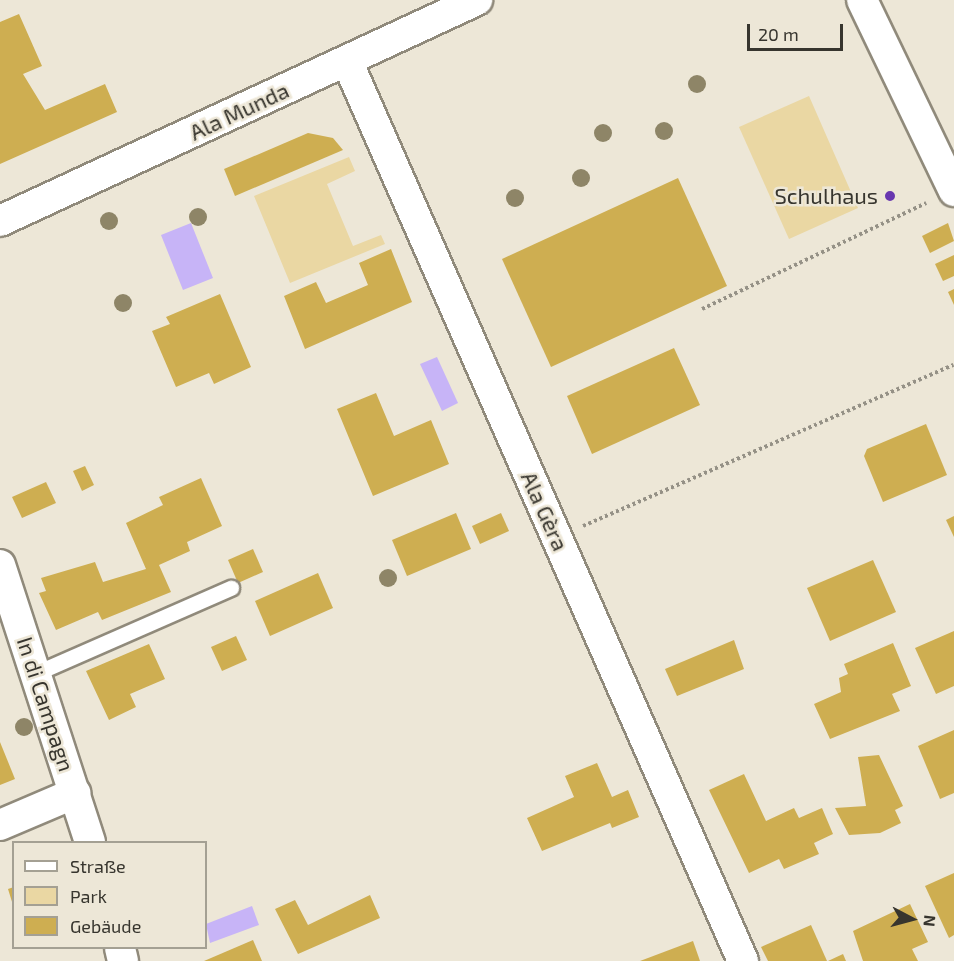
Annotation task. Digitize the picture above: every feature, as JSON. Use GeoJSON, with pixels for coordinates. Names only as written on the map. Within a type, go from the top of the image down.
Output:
{"type":"FeatureCollection","features":[{"type":"Feature","properties":{"kind":"street","name":"Ala Munda"},"geometry":{"type":"LineString","coordinates":[[0,220],[477,0]]}},
{"type":"Feature","properties":{"kind":"street"},"geometry":{"type":"LineString","coordinates":[[862,0],[954,190]]}},
{"type":"Feature","properties":{"kind":"street","name":"Ala Gèra"},"geometry":{"type":"LineString","coordinates":[[347,61],[742,961]]}},
{"type":"Feature","properties":{"kind":"street","name":"In di Campagn"},"geometry":{"type":"LineString","coordinates":[[0,565],[89,841]]}},
{"type":"Feature","properties":{"kind":"street"},"geometry":{"type":"LineString","coordinates":[[0,825],[75,793]]}},
{"type":"Feature","properties":{"kind":"lane"},"geometry":{"type":"LineString","coordinates":[[36,673],[231,588]]}},
{"type":"Feature","properties":{"kind":"path"},"geometry":{"type":"LineString","coordinates":[[702,309],[954,190]]}},
{"type":"Feature","properties":{"kind":"path"},"geometry":{"type":"LineString","coordinates":[[556,537],[954,365]]}},
{"type":"Feature","properties":{"kind":"green space"},"geometry":{"type":"Polygon","coordinates":[[[809,96],[858,208],[789,239],[739,127],[809,96]]]}},
{"type":"Feature","properties":{"kind":"green space"},"geometry":{"type":"Polygon","coordinates":[[[349,157],[355,171],[327,184],[353,246],[381,235],[385,244],[290,283],[254,196],[349,157]]]}},
{"type":"Feature","properties":{"kind":"shaded area"},"geometry":{"type":"Polygon","coordinates":[[[191,223],[213,278],[183,290],[161,235],[191,223]]]}},
{"type":"Feature","properties":{"kind":"shaded area"},"geometry":{"type":"Polygon","coordinates":[[[437,357],[458,403],[442,411],[420,364],[437,357]]]}},
{"type":"Feature","properties":{"kind":"shaded area"},"geometry":{"type":"Polygon","coordinates":[[[252,906],[259,925],[210,943],[207,924],[252,906]]]}},
{"type":"Feature","properties":{"kind":"building"},"geometry":{"type":"Polygon","coordinates":[[[19,14],[42,66],[23,74],[45,110],[105,84],[117,112],[0,164],[0,22],[19,14]]]}},
{"type":"Feature","properties":{"kind":"building"},"geometry":{"type":"Polygon","coordinates":[[[308,133],[333,138],[343,150],[235,196],[224,169],[308,133]]]}},
{"type":"Feature","properties":{"kind":"building"},"geometry":{"type":"Polygon","coordinates":[[[678,178],[727,286],[551,367],[502,259],[678,178]]]}},
{"type":"Feature","properties":{"kind":"building"},"geometry":{"type":"Polygon","coordinates":[[[948,223],[954,241],[930,253],[922,236],[948,223]]]}},
{"type":"Feature","properties":{"kind":"building"},"geometry":{"type":"Polygon","coordinates":[[[391,249],[412,302],[305,349],[284,296],[316,282],[326,303],[368,285],[359,263],[391,249]]]}},
{"type":"Feature","properties":{"kind":"building"},"geometry":{"type":"Polygon","coordinates":[[[954,255],[954,276],[943,281],[935,264],[954,255]]]}},
{"type":"Feature","properties":{"kind":"building"},"geometry":{"type":"Polygon","coordinates":[[[954,289],[954,305],[948,292],[954,289]]]}},
{"type":"Feature","properties":{"kind":"building"},"geometry":{"type":"Polygon","coordinates":[[[220,294],[251,367],[214,384],[209,373],[176,387],[152,331],[170,324],[166,317],[220,294]]]}},
{"type":"Feature","properties":{"kind":"building"},"geometry":{"type":"Polygon","coordinates":[[[674,348],[700,405],[592,454],[567,396],[674,348]]]}},
{"type":"Feature","properties":{"kind":"building"},"geometry":{"type":"Polygon","coordinates":[[[376,393],[394,436],[431,420],[449,464],[373,496],[337,409],[376,393]]]}},
{"type":"Feature","properties":{"kind":"building"},"geometry":{"type":"Polygon","coordinates":[[[926,424],[947,475],[883,502],[864,456],[867,449],[926,424]]]}},
{"type":"Feature","properties":{"kind":"building"},"geometry":{"type":"Polygon","coordinates":[[[85,466],[94,485],[82,491],[73,471],[85,466]]]}},
{"type":"Feature","properties":{"kind":"building"},"geometry":{"type":"Polygon","coordinates":[[[201,478],[222,526],[187,542],[190,551],[159,565],[171,592],[102,620],[98,612],[56,630],[39,593],[46,591],[41,578],[95,562],[103,582],[146,569],[126,523],[163,505],[159,497],[201,478]]]}},
{"type":"Feature","properties":{"kind":"building"},"geometry":{"type":"Polygon","coordinates":[[[46,482],[56,503],[22,518],[12,497],[46,482]]]}},
{"type":"Feature","properties":{"kind":"building"},"geometry":{"type":"Polygon","coordinates":[[[456,513],[471,549],[407,576],[392,540],[456,513]]]}},
{"type":"Feature","properties":{"kind":"building"},"geometry":{"type":"Polygon","coordinates":[[[501,513],[509,531],[480,544],[472,526],[501,513]]]}},
{"type":"Feature","properties":{"kind":"building"},"geometry":{"type":"Polygon","coordinates":[[[954,516],[954,537],[946,520],[954,516]]]}},
{"type":"Feature","properties":{"kind":"building"},"geometry":{"type":"Polygon","coordinates":[[[253,549],[263,572],[238,583],[228,560],[253,549]]]}},
{"type":"Feature","properties":{"kind":"building"},"geometry":{"type":"Polygon","coordinates":[[[873,560],[896,612],[830,641],[807,588],[873,560]]]}},
{"type":"Feature","properties":{"kind":"building"},"geometry":{"type":"Polygon","coordinates":[[[318,573],[333,608],[270,636],[255,601],[318,573]]]}},
{"type":"Feature","properties":{"kind":"building"},"geometry":{"type":"Polygon","coordinates":[[[954,631],[954,686],[936,694],[915,648],[954,631]]]}},
{"type":"Feature","properties":{"kind":"building"},"geometry":{"type":"Polygon","coordinates":[[[236,636],[247,660],[222,671],[211,647],[236,636]]]}},
{"type":"Feature","properties":{"kind":"building"},"geometry":{"type":"Polygon","coordinates":[[[734,640],[744,669],[677,696],[665,669],[734,640]]]}},
{"type":"Feature","properties":{"kind":"building"},"geometry":{"type":"Polygon","coordinates":[[[893,643],[911,686],[892,694],[900,711],[830,739],[814,704],[841,692],[839,678],[848,674],[844,664],[893,643]]]}},
{"type":"Feature","properties":{"kind":"building"},"geometry":{"type":"Polygon","coordinates":[[[149,644],[165,679],[130,694],[136,707],[109,720],[86,671],[149,644]]]}},
{"type":"Feature","properties":{"kind":"building"},"geometry":{"type":"Polygon","coordinates":[[[954,730],[954,793],[940,799],[918,746],[954,730]]]}},
{"type":"Feature","properties":{"kind":"building"},"geometry":{"type":"Polygon","coordinates":[[[0,742],[15,779],[0,785],[0,742]]]}},
{"type":"Feature","properties":{"kind":"building"},"geometry":{"type":"Polygon","coordinates":[[[879,755],[903,806],[895,810],[901,823],[880,833],[849,835],[835,808],[866,806],[858,757],[879,755]]]}},
{"type":"Feature","properties":{"kind":"building"},"geometry":{"type":"Polygon","coordinates":[[[597,763],[612,797],[628,790],[639,817],[612,828],[610,823],[542,851],[527,818],[574,797],[565,776],[597,763]]]}},
{"type":"Feature","properties":{"kind":"building"},"geometry":{"type":"Polygon","coordinates":[[[744,774],[766,821],[794,808],[799,818],[822,808],[833,834],[814,843],[819,854],[784,869],[779,859],[749,873],[709,790],[744,774]]]}},
{"type":"Feature","properties":{"kind":"building"},"geometry":{"type":"Polygon","coordinates":[[[954,873],[954,935],[949,938],[925,886],[954,873]]]}},
{"type":"Feature","properties":{"kind":"building"},"geometry":{"type":"Polygon","coordinates":[[[12,888],[12,902],[8,889],[12,888]]]}},
{"type":"Feature","properties":{"kind":"building"},"geometry":{"type":"Polygon","coordinates":[[[370,895],[380,918],[298,954],[275,909],[295,900],[308,925],[370,895]]]}},
{"type":"Feature","properties":{"kind":"building"},"geometry":{"type":"Polygon","coordinates":[[[910,904],[928,942],[912,949],[918,961],[863,961],[853,931],[910,904]]]}},
{"type":"Feature","properties":{"kind":"building"},"geometry":{"type":"Polygon","coordinates":[[[811,925],[827,961],[768,961],[761,947],[811,925]]]}},
{"type":"Feature","properties":{"kind":"building"},"geometry":{"type":"Polygon","coordinates":[[[253,940],[262,961],[204,961],[253,940]]]}},
{"type":"Feature","properties":{"kind":"building"},"geometry":{"type":"Polygon","coordinates":[[[693,941],[700,961],[640,961],[693,941]]]}},
{"type":"Feature","properties":{"kind":"building"},"geometry":{"type":"Polygon","coordinates":[[[843,954],[846,961],[828,961],[843,954]]]}},
{"type":"Feature","properties":{"kind":"place","name":"Schulhaus"},"geometry":{"type":"Point","coordinates":[890,196]}}]}
